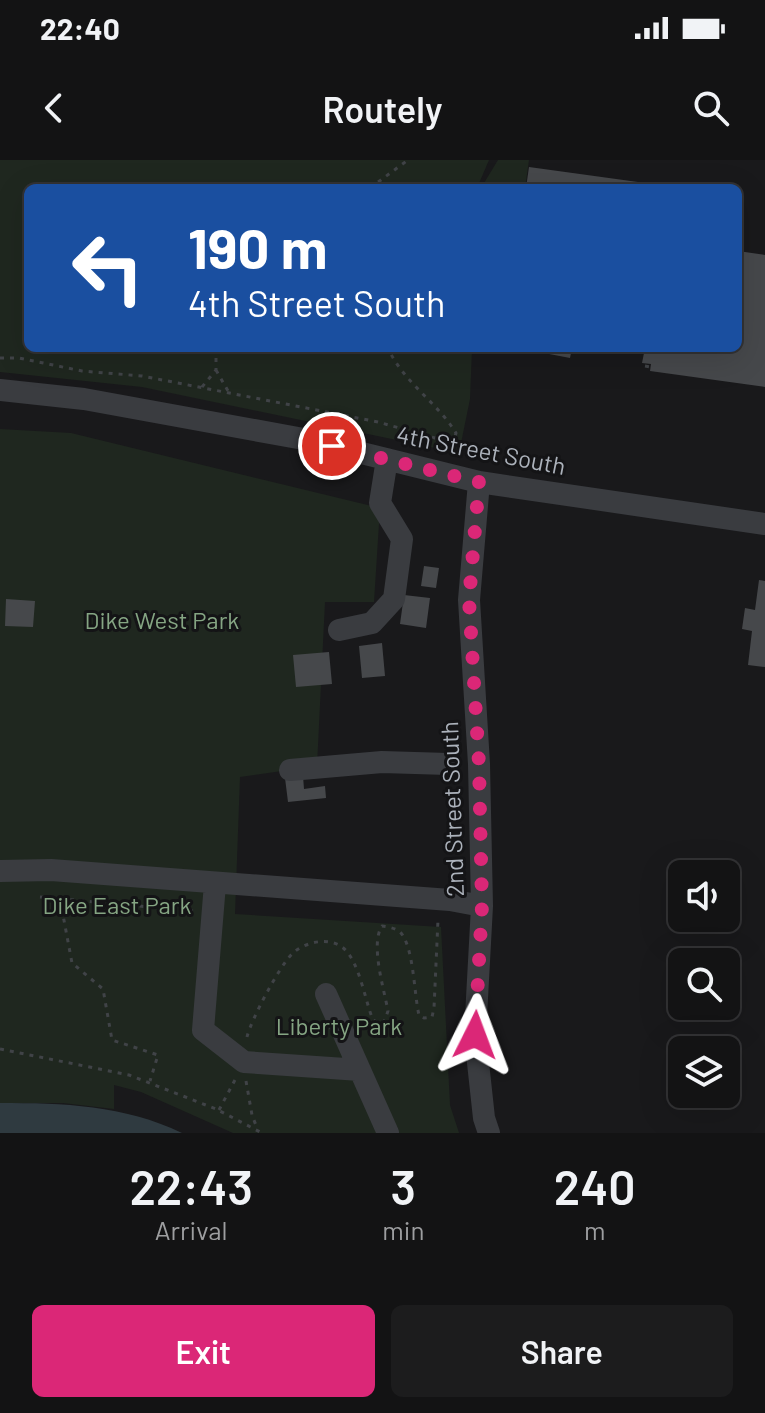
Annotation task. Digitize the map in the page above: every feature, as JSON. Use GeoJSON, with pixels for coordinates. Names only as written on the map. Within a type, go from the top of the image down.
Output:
{"type":"FeatureCollection","features":[{"type":"Feature","properties":{"kind":"street","name":"4th Street South"},"geometry":{"type":"LineString","coordinates":[[0,390],[84,399],[309,440],[479,482],[765,524]]}},
{"type":"Feature","properties":{"kind":"street"},"geometry":{"type":"LineString","coordinates":[[339,630],[372,623],[394,599],[402,539],[380,503],[387,459]]}},
{"type":"Feature","properties":{"kind":"street","name":"2nd Street South"},"geometry":{"type":"LineString","coordinates":[[479,482],[469,600],[479,764],[482,906],[475,1035],[484,1118],[489,1133]]}},
{"type":"Feature","properties":{"kind":"street"},"geometry":{"type":"LineString","coordinates":[[290,770],[382,762],[448,764]]}},
{"type":"Feature","properties":{"kind":"street"},"geometry":{"type":"LineString","coordinates":[[0,871],[51,870],[439,899],[482,906]]}},
{"type":"Feature","properties":{"kind":"street"},"geometry":{"type":"LineString","coordinates":[[215,884],[203,1030],[244,1062],[360,1070]]}},
{"type":"Feature","properties":{"kind":"street"},"geometry":{"type":"LineString","coordinates":[[326,994],[388,1133]]}},
{"type":"Feature","properties":{"kind":"path"},"geometry":{"type":"LineString","coordinates":[[375,184],[408,160]]}},
{"type":"Feature","properties":{"kind":"path"},"geometry":{"type":"LineString","coordinates":[[216,352],[216,370],[228,393]]}},
{"type":"Feature","properties":{"kind":"path"},"geometry":{"type":"LineString","coordinates":[[0,358],[19,358],[82,371],[142,376],[378,422],[453,443],[456,433],[450,424],[405,376],[390,352]]}},
{"type":"Feature","properties":{"kind":"path"},"geometry":{"type":"LineString","coordinates":[[645,366],[651,367]]}},
{"type":"Feature","properties":{"kind":"path"},"geometry":{"type":"LineString","coordinates":[[201,388],[216,370]]}},
{"type":"Feature","properties":{"kind":"path"},"geometry":{"type":"LineString","coordinates":[[40,897],[212,913]]}},
{"type":"Feature","properties":{"kind":"path"},"geometry":{"type":"LineString","coordinates":[[60,899],[72,963],[103,989],[112,1040],[158,1055],[150,1082]]}},
{"type":"Feature","properties":{"kind":"path"},"geometry":{"type":"LineString","coordinates":[[257,1130],[244,1062],[247,1033],[291,955],[317,942],[330,942],[342,947],[353,960],[373,1020],[381,1024],[388,1011],[376,945],[377,933],[382,926],[391,927],[400,932],[407,944],[419,1015],[432,1017],[439,899]]}},
{"type":"Feature","properties":{"kind":"path"},"geometry":{"type":"LineString","coordinates":[[0,1049],[129,1075],[219,1110],[262,1133]]}},
{"type":"Feature","properties":{"kind":"path"},"geometry":{"type":"LineString","coordinates":[[219,1110],[244,1062]]}},
{"type":"Feature","properties":{"kind":"green space"},"geometry":{"type":"Polygon","coordinates":[[[0,160],[489,160],[479,184],[24,184],[24,352],[472,352],[470,399],[459,453],[142,387],[0,372],[0,160]]]}},
{"type":"Feature","properties":{"kind":"green space"},"geometry":{"type":"Polygon","coordinates":[[[498,160],[529,160],[526,184],[483,184],[498,160]]]}},
{"type":"Feature","properties":{"kind":"green space"},"geometry":{"type":"Polygon","coordinates":[[[0,429],[71,433],[380,508],[374,602],[325,602],[317,766],[240,777],[235,914],[441,927],[450,1105],[459,1133],[233,1133],[141,1092],[114,1085],[114,1109],[63,1103],[0,1103],[0,429]]]}},
{"type":"Feature","properties":{"kind":"shaded area"},"geometry":{"type":"Polygon","coordinates":[[[0,1103],[70,1105],[116,1111],[182,1133],[0,1133],[0,1103]]]}},
{"type":"Feature","properties":{"kind":"building"},"geometry":{"type":"Polygon","coordinates":[[[529,167],[652,184],[527,184],[529,167]]]}},
{"type":"Feature","properties":{"kind":"building"},"geometry":{"type":"Polygon","coordinates":[[[742,252],[765,255],[765,387],[650,371],[651,364],[642,363],[644,352],[742,352],[742,252]]]}},
{"type":"Feature","properties":{"kind":"building"},"geometry":{"type":"Polygon","coordinates":[[[539,352],[571,352],[570,358],[539,352]]]}},
{"type":"Feature","properties":{"kind":"building"},"geometry":{"type":"Polygon","coordinates":[[[424,566],[439,568],[436,588],[421,586],[424,566]]]}},
{"type":"Feature","properties":{"kind":"building"},"geometry":{"type":"Polygon","coordinates":[[[759,580],[765,581],[765,667],[748,665],[752,631],[742,629],[745,608],[755,610],[759,580]]]}},
{"type":"Feature","properties":{"kind":"building"},"geometry":{"type":"Polygon","coordinates":[[[404,595],[430,598],[426,628],[400,624],[404,595]]]}},
{"type":"Feature","properties":{"kind":"building"},"geometry":{"type":"Polygon","coordinates":[[[6,599],[35,601],[33,627],[5,626],[6,599]]]}},
{"type":"Feature","properties":{"kind":"building"},"geometry":{"type":"Polygon","coordinates":[[[382,643],[385,676],[362,678],[359,646],[382,643]]]}},
{"type":"Feature","properties":{"kind":"building"},"geometry":{"type":"Polygon","coordinates":[[[329,652],[332,684],[296,687],[293,655],[329,652]]]}},
{"type":"Feature","properties":{"kind":"building"},"geometry":{"type":"Polygon","coordinates":[[[303,776],[304,789],[325,786],[326,798],[288,802],[285,778],[303,776]]]}},
{"type":"Feature","properties":{"kind":"route"},"geometry":{"type":"LineString","coordinates":[[332,446],[479,482],[469,600],[479,764],[482,906],[475,1035]]}},
{"type":"Feature","properties":{"kind":"park label","name":"Dike West Park"},"geometry":{"type":"Point","coordinates":[162,621]}},
{"type":"Feature","properties":{"kind":"park label","name":"Dike East Park"},"geometry":{"type":"Point","coordinates":[117,906]}},
{"type":"Feature","properties":{"kind":"park label","name":"Liberty Park"},"geometry":{"type":"Point","coordinates":[339,1027]}}]}
